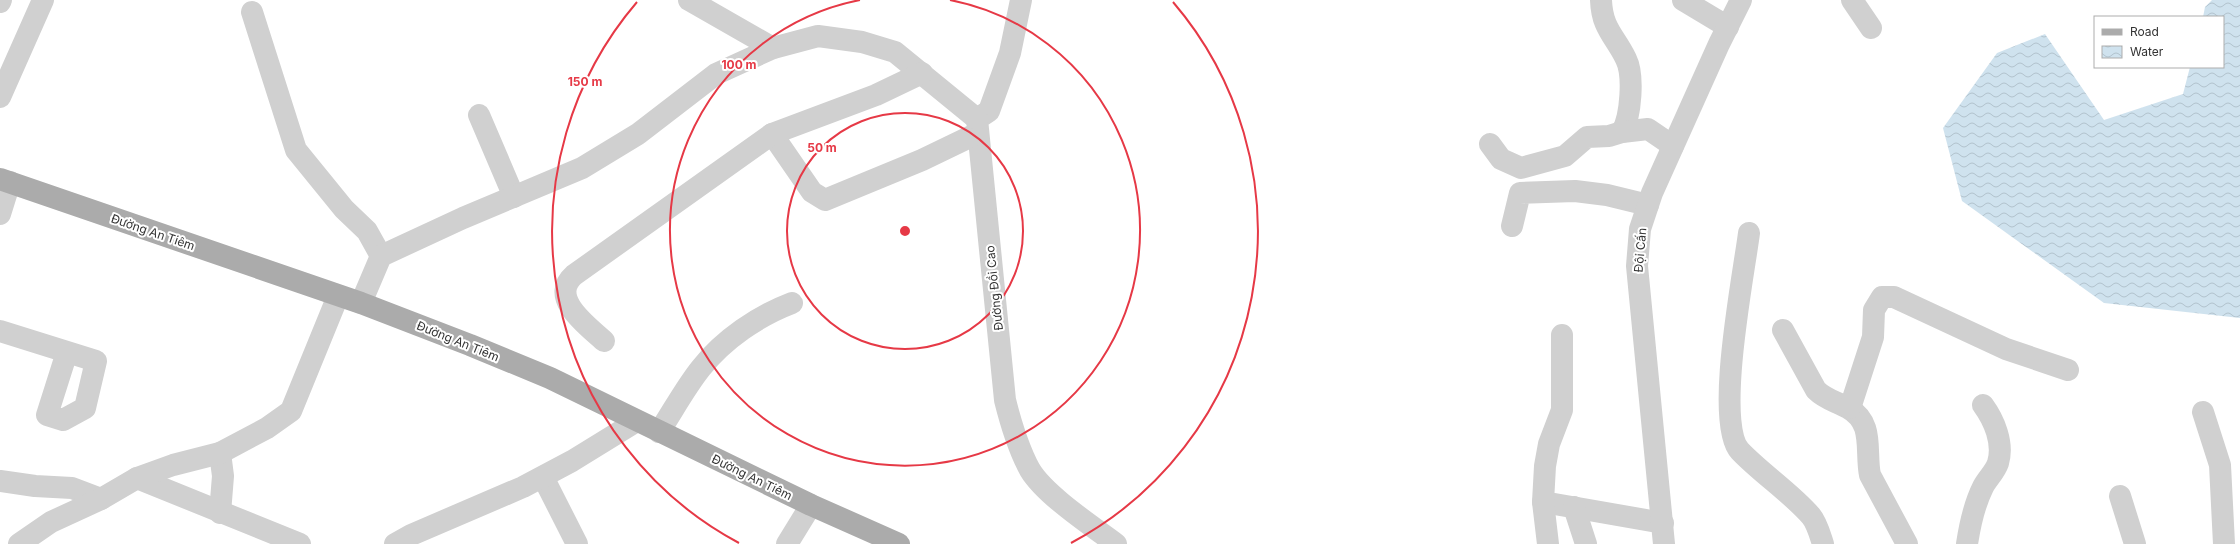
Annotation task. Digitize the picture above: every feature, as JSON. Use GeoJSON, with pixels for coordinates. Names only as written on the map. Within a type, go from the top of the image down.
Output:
{"type":"FeatureCollection","features":[{"type":"Feature","properties":{"kind":"main road","name":"Đường An Tiêm"},"geometry":{"type":"LineString","coordinates":[[5,181],[361,303],[470,345],[550,378],[811,505],[899,544]]}},
{"type":"Feature","properties":{"kind":"street"},"geometry":{"type":"LineString","coordinates":[[0,97],[43,0]]}},
{"type":"Feature","properties":{"kind":"street"},"geometry":{"type":"LineString","coordinates":[[689,0],[773,48]]}},
{"type":"Feature","properties":{"kind":"street"},"geometry":{"type":"LineString","coordinates":[[772,134],[812,192],[825,200],[922,160],[978,126],[989,112],[1010,53],[1021,0]]}},
{"type":"Feature","properties":{"kind":"street"},"geometry":{"type":"LineString","coordinates":[[1601,0],[1602,16],[1612,38],[1627,60],[1631,104],[1626,125],[1622,132]]}},
{"type":"Feature","properties":{"kind":"street"},"geometry":{"type":"LineString","coordinates":[[1683,0],[1728,27]]}},
{"type":"Feature","properties":{"kind":"street","name":"Đội Cấn"},"geometry":{"type":"LineString","coordinates":[[1664,544],[1637,266],[1640,229],[1648,205],[1673,146],[1742,0]]}},
{"type":"Feature","properties":{"kind":"street"},"geometry":{"type":"LineString","coordinates":[[1852,0],[1871,28]]}},
{"type":"Feature","properties":{"kind":"street"},"geometry":{"type":"LineString","coordinates":[[252,12],[296,150],[344,209],[367,231],[381,256]]}},
{"type":"Feature","properties":{"kind":"street"},"geometry":{"type":"LineString","coordinates":[[361,303],[381,256],[582,168],[638,134],[716,74],[773,48],[818,36],[862,42],[895,52],[922,72],[978,126]]}},
{"type":"Feature","properties":{"kind":"street"},"geometry":{"type":"LineString","coordinates":[[604,341],[573,312],[568,304],[564,291],[568,280],[772,134],[876,95],[922,72]]}},
{"type":"Feature","properties":{"kind":"street"},"geometry":{"type":"LineString","coordinates":[[479,115],[514,197]]}},
{"type":"Feature","properties":{"kind":"street","name":"Đường Đồi Cao"},"geometry":{"type":"LineString","coordinates":[[978,126],[1005,400],[1014,434],[1030,470],[1040,482],[1116,544]]}},
{"type":"Feature","properties":{"kind":"street"},"geometry":{"type":"LineString","coordinates":[[1490,144],[1501,159],[1521,168],[1565,156],[1587,136],[1609,136],[1622,132],[1648,129],[1673,146]]}},
{"type":"Feature","properties":{"kind":"street"},"geometry":{"type":"LineString","coordinates":[[0,214],[5,181]]}},
{"type":"Feature","properties":{"kind":"street"},"geometry":{"type":"LineString","coordinates":[[1512,226],[1520,193],[1575,191],[1607,195],[1648,205]]}},
{"type":"Feature","properties":{"kind":"street"},"geometry":{"type":"LineString","coordinates":[[1749,233],[1731,366],[1729,404],[1731,429],[1738,450],[1812,517],[1823,544]]}},
{"type":"Feature","properties":{"kind":"street"},"geometry":{"type":"LineString","coordinates":[[19,544],[51,522],[101,499],[137,478],[173,465],[220,452],[267,428],[291,411],[338,296]]}},
{"type":"Feature","properties":{"kind":"street"},"geometry":{"type":"LineString","coordinates":[[1850,408],[1873,337],[1874,310],[1882,297],[1887,296],[1894,297],[2006,349],[2068,370]]}},
{"type":"Feature","properties":{"kind":"street"},"geometry":{"type":"LineString","coordinates":[[659,432],[701,368],[732,337],[770,311],[792,303]]}},
{"type":"Feature","properties":{"kind":"street"},"geometry":{"type":"LineString","coordinates":[[1783,330],[1816,390],[1824,398],[1850,408],[1864,423],[1868,434],[1868,464],[1870,475],[1907,544]]}},
{"type":"Feature","properties":{"kind":"street"},"geometry":{"type":"LineString","coordinates":[[0,331],[67,352]]}},
{"type":"Feature","properties":{"kind":"street"},"geometry":{"type":"LineString","coordinates":[[1548,544],[1543,502],[1549,444],[1562,410],[1562,335]]}},
{"type":"Feature","properties":{"kind":"street"},"geometry":{"type":"LineString","coordinates":[[1967,544],[1972,516],[1983,487],[1998,463],[1999,446],[1994,420],[1983,405]]}},
{"type":"Feature","properties":{"kind":"street"},"geometry":{"type":"LineString","coordinates":[[2202,412],[2220,465],[2224,544]]}},
{"type":"Feature","properties":{"kind":"street"},"geometry":{"type":"LineString","coordinates":[[395,544],[435,535],[543,477],[637,421]]}},
{"type":"Feature","properties":{"kind":"street"},"geometry":{"type":"LineString","coordinates":[[220,452],[223,476],[220,513]]}},
{"type":"Feature","properties":{"kind":"street"},"geometry":{"type":"LineString","coordinates":[[543,477],[577,544]]}},
{"type":"Feature","properties":{"kind":"street"},"geometry":{"type":"LineString","coordinates":[[137,478],[220,513],[300,544]]}},
{"type":"Feature","properties":{"kind":"street"},"geometry":{"type":"LineString","coordinates":[[0,481],[35,486],[72,488],[101,499]]}},
{"type":"Feature","properties":{"kind":"street"},"geometry":{"type":"LineString","coordinates":[[2120,496],[2135,544]]}},
{"type":"Feature","properties":{"kind":"street"},"geometry":{"type":"LineString","coordinates":[[1543,502],[1663,522]]}},
{"type":"Feature","properties":{"kind":"street"},"geometry":{"type":"LineString","coordinates":[[787,544],[811,505]]}},
{"type":"Feature","properties":{"kind":"street"},"geometry":{"type":"LineString","coordinates":[[1574,507],[1586,544]]}},
{"type":"Feature","properties":{"kind":"water"},"geometry":{"type":"Polygon","coordinates":[[[2212,0],[2240,0],[2240,318],[2104,303],[1962,201],[1943,128],[1997,53],[2045,34],[2104,120],[2183,94],[2190,68],[2224,68],[2224,16],[2203,16],[2205,7],[2212,0]]]}}]}
